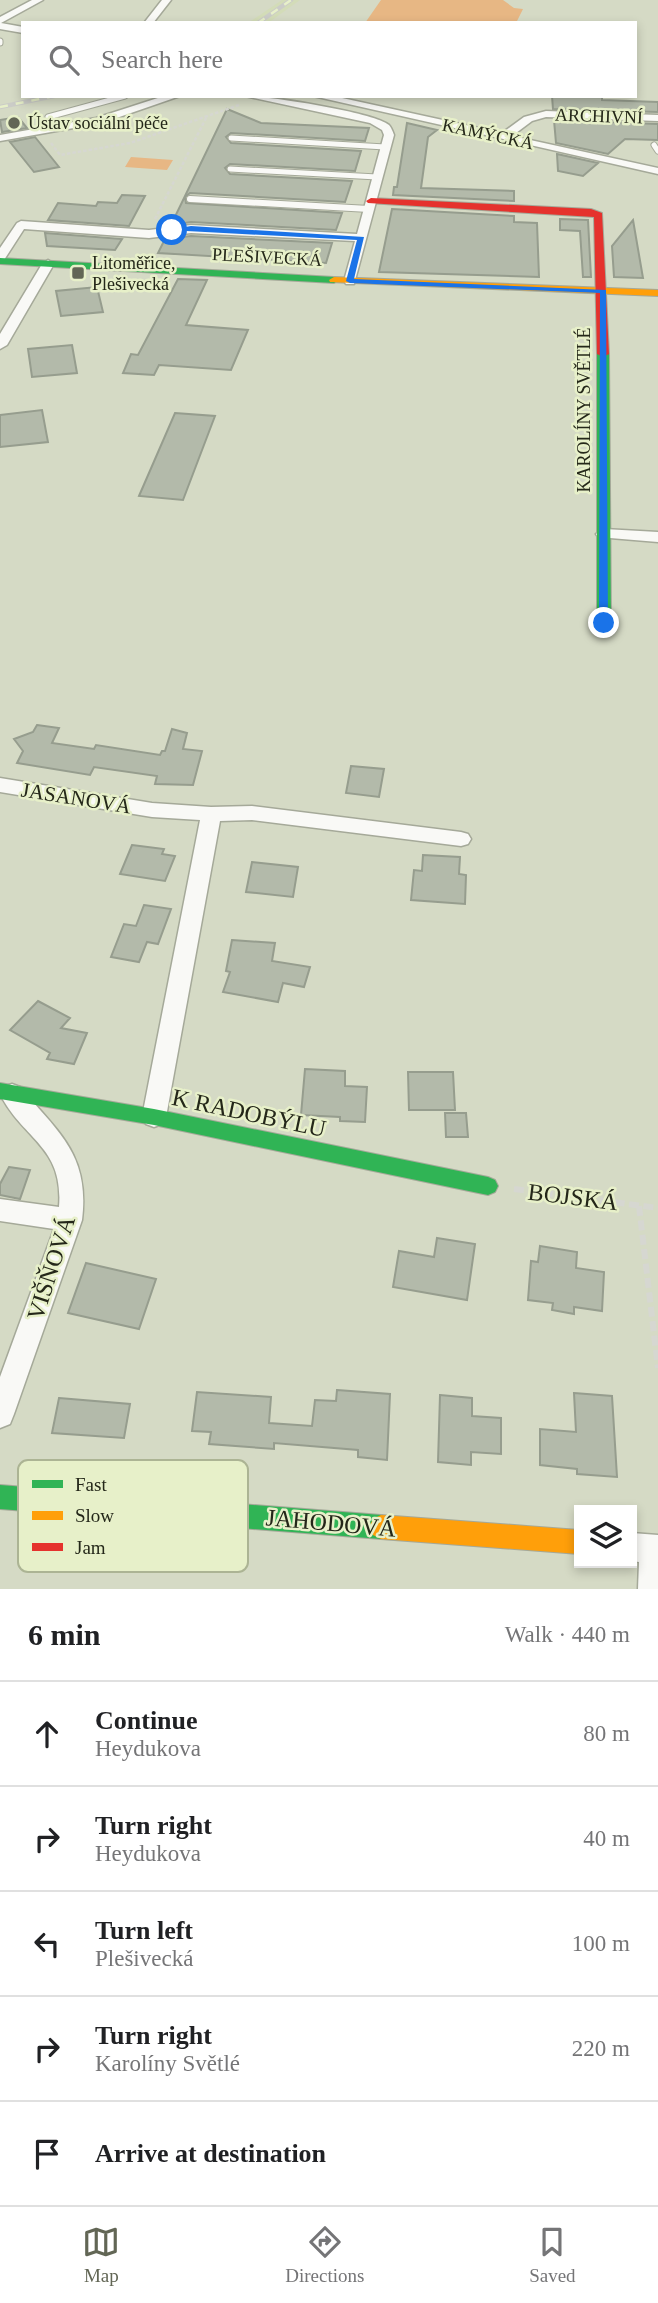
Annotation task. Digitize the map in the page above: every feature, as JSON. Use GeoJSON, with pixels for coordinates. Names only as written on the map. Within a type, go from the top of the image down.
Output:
{"type":"FeatureCollection","features":[{"type":"Feature","properties":{"kind":"street"},"geometry":{"type":"LineString","coordinates":[[0,24],[39,0]]}},
{"type":"Feature","properties":{"kind":"street"},"geometry":{"type":"LineString","coordinates":[[150,21],[167,0]]}},
{"type":"Feature","properties":{"kind":"street"},"geometry":{"type":"LineString","coordinates":[[0,24],[21,29]]}},
{"type":"Feature","properties":{"kind":"street"},"geometry":{"type":"LineString","coordinates":[[0,138],[101,121],[169,98]]}},
{"type":"Feature","properties":{"kind":"street"},"geometry":{"type":"LineString","coordinates":[[257,98],[373,121],[389,132],[350,281]]}},
{"type":"Feature","properties":{"kind":"street","name":"KAMÝCKÁ"},"geometry":{"type":"LineString","coordinates":[[327,98],[658,171]]}},
{"type":"Feature","properties":{"kind":"street","name":"ARCHIVNÍ"},"geometry":{"type":"LineString","coordinates":[[504,137],[528,119],[546,114],[658,118]]}},
{"type":"Feature","properties":{"kind":"street","name":"KAROLÍNY SVĚTLÉ"},"geometry":{"type":"LineString","coordinates":[[370,205],[590,212],[599,215],[603,291],[604,623]]}},
{"type":"Feature","properties":{"kind":"street"},"geometry":{"type":"LineString","coordinates":[[0,259],[21,225],[149,234],[191,229],[361,238]]}},
{"type":"Feature","properties":{"kind":"street","name":"PLEŠIVECKÁ"},"geometry":{"type":"LineString","coordinates":[[0,259],[350,281],[658,293]]}},
{"type":"Feature","properties":{"kind":"street"},"geometry":{"type":"LineString","coordinates":[[0,345],[48,264]]}},
{"type":"Feature","properties":{"kind":"street"},"geometry":{"type":"LineString","coordinates":[[604,534],[658,537]]}},
{"type":"Feature","properties":{"kind":"street","name":"JASANOVÁ"},"geometry":{"type":"LineString","coordinates":[[0,785],[152,810],[211,814],[252,813],[461,839]]}},
{"type":"Feature","properties":{"kind":"street"},"geometry":{"type":"LineString","coordinates":[[154,1117],[211,814]]}},
{"type":"Feature","properties":{"kind":"street","name":"K RADOBÝLU"},"geometry":{"type":"LineString","coordinates":[[6,1092],[154,1117],[488,1186]]}},
{"type":"Feature","properties":{"kind":"street","name":"VIŠŇOVÁ"},"geometry":{"type":"LineString","coordinates":[[0,1414],[69,1220],[72,1186],[62,1157],[6,1092]]}},
{"type":"Feature","properties":{"kind":"street"},"geometry":{"type":"LineString","coordinates":[[0,1210],[69,1220]]}},
{"type":"Feature","properties":{"kind":"street","name":"JAHODOVÁ"},"geometry":{"type":"LineString","coordinates":[[0,1497],[18,1498]]}},
{"type":"Feature","properties":{"kind":"street","name":"JAHODOVÁ"},"geometry":{"type":"LineString","coordinates":[[248,1516],[574,1542]]}},
{"type":"Feature","properties":{"kind":"street"},"geometry":{"type":"LineString","coordinates":[[643,1548],[653,1589]]}},
{"type":"Feature","properties":{"kind":"lane"},"geometry":{"type":"LineString","coordinates":[[57,128],[48,117],[118,98]]}},
{"type":"Feature","properties":{"kind":"lane"},"geometry":{"type":"LineString","coordinates":[[231,138],[385,146]]}},
{"type":"Feature","properties":{"kind":"lane"},"geometry":{"type":"LineString","coordinates":[[654,145],[658,151]]}},
{"type":"Feature","properties":{"kind":"lane"},"geometry":{"type":"LineString","coordinates":[[230,169],[377,177]]}},
{"type":"Feature","properties":{"kind":"lane"},"geometry":{"type":"LineString","coordinates":[[190,199],[370,205]]}},
{"type":"Feature","properties":{"kind":"path"},"geometry":{"type":"LineString","coordinates":[[41,131],[61,155],[130,143],[206,117],[250,98]]}},
{"type":"Feature","properties":{"kind":"path"},"geometry":{"type":"LineString","coordinates":[[155,220],[206,117]]}},
{"type":"Feature","properties":{"kind":"path","name":"BOJSKÁ"},"geometry":{"type":"LineString","coordinates":[[488,1186],[658,1208]]}},
{"type":"Feature","properties":{"kind":"path"},"geometry":{"type":"LineString","coordinates":[[639,1206],[658,1368]]}},
{"type":"Feature","properties":{"kind":"shaded area"},"geometry":{"type":"Polygon","coordinates":[[[282,0],[300,0],[271,21],[251,21],[282,0]]]}},
{"type":"Feature","properties":{"kind":"shaded area"},"geometry":{"type":"Polygon","coordinates":[[[381,0],[503,0],[514,8],[523,9],[517,21],[366,21],[381,0]]]}},
{"type":"Feature","properties":{"kind":"shaded area"},"geometry":{"type":"Polygon","coordinates":[[[131,157],[173,160],[167,170],[125,167],[131,157]]]}},
{"type":"Feature","properties":{"kind":"building"},"geometry":{"type":"Polygon","coordinates":[[[552,98],[658,102],[658,112],[553,109],[552,98]]]}},
{"type":"Feature","properties":{"kind":"building"},"geometry":{"type":"Polygon","coordinates":[[[227,109],[261,123],[369,128],[365,141],[231,133],[226,137],[231,143],[361,151],[355,171],[230,164],[225,168],[230,174],[352,181],[345,202],[190,193],[185,197],[186,203],[342,213],[336,230],[191,222],[171,225],[227,109]]]}},
{"type":"Feature","properties":{"kind":"building","name":"Ústav sociální péče"},"geometry":{"type":"Polygon","coordinates":[[[18,117],[27,128],[2,132],[0,120],[18,117]]]}},
{"type":"Feature","properties":{"kind":"building"},"geometry":{"type":"Polygon","coordinates":[[[554,120],[658,124],[658,140],[625,139],[608,154],[556,143],[554,120]]]}},
{"type":"Feature","properties":{"kind":"building"},"geometry":{"type":"Polygon","coordinates":[[[407,123],[437,130],[428,137],[421,188],[514,191],[514,201],[393,195],[394,187],[397,187],[407,123]]]}},
{"type":"Feature","properties":{"kind":"building"},"geometry":{"type":"Polygon","coordinates":[[[35,137],[59,167],[34,172],[10,142],[35,137]]]}},
{"type":"Feature","properties":{"kind":"building"},"geometry":{"type":"Polygon","coordinates":[[[557,154],[598,163],[583,176],[558,171],[557,154]]]}},
{"type":"Feature","properties":{"kind":"building"},"geometry":{"type":"Polygon","coordinates":[[[122,195],[145,196],[129,226],[48,220],[58,203],[96,206],[98,202],[117,203],[122,195]]]}},
{"type":"Feature","properties":{"kind":"building"},"geometry":{"type":"Polygon","coordinates":[[[392,209],[514,216],[514,222],[537,223],[539,277],[379,272],[392,209]]]}},
{"type":"Feature","properties":{"kind":"building"},"geometry":{"type":"Polygon","coordinates":[[[560,219],[588,220],[591,277],[583,277],[580,231],[560,230],[560,219]]]}},
{"type":"Feature","properties":{"kind":"building"},"geometry":{"type":"Polygon","coordinates":[[[633,220],[643,278],[614,277],[612,246],[633,220]]]}},
{"type":"Feature","properties":{"kind":"building"},"geometry":{"type":"Polygon","coordinates":[[[45,233],[122,239],[115,250],[47,246],[45,233]]]}},
{"type":"Feature","properties":{"kind":"building"},"geometry":{"type":"Polygon","coordinates":[[[191,236],[332,243],[326,263],[158,253],[165,239],[191,236]]]}},
{"type":"Feature","properties":{"kind":"building"},"geometry":{"type":"Polygon","coordinates":[[[178,279],[207,280],[186,325],[248,330],[231,370],[159,365],[154,375],[123,373],[131,354],[138,355],[178,279]]]}},
{"type":"Feature","properties":{"kind":"building"},"geometry":{"type":"Polygon","coordinates":[[[97,287],[103,312],[61,316],[56,291],[97,287]]]}},
{"type":"Feature","properties":{"kind":"building"},"geometry":{"type":"Polygon","coordinates":[[[72,345],[77,373],[32,377],[28,349],[72,345]]]}},
{"type":"Feature","properties":{"kind":"building"},"geometry":{"type":"Polygon","coordinates":[[[42,410],[48,442],[0,447],[0,415],[42,410]]]}},
{"type":"Feature","properties":{"kind":"building"},"geometry":{"type":"Polygon","coordinates":[[[175,413],[215,416],[183,500],[139,496],[175,413]]]}},
{"type":"Feature","properties":{"kind":"building"},"geometry":{"type":"Polygon","coordinates":[[[37,725],[59,728],[52,743],[94,749],[96,745],[160,755],[165,751],[172,729],[187,733],[183,749],[202,751],[193,785],[155,784],[157,776],[94,767],[90,775],[17,763],[23,751],[14,739],[33,732],[37,725]]]}},
{"type":"Feature","properties":{"kind":"building"},"geometry":{"type":"Polygon","coordinates":[[[351,766],[384,769],[379,797],[346,793],[351,766]]]}},
{"type":"Feature","properties":{"kind":"building"},"geometry":{"type":"Polygon","coordinates":[[[132,845],[164,849],[162,854],[175,856],[165,881],[120,874],[132,845]]]}},
{"type":"Feature","properties":{"kind":"building"},"geometry":{"type":"Polygon","coordinates":[[[423,855],[460,857],[459,874],[466,875],[465,904],[411,900],[414,870],[422,871],[423,855]]]}},
{"type":"Feature","properties":{"kind":"building"},"geometry":{"type":"Polygon","coordinates":[[[252,862],[298,867],[293,897],[246,892],[252,862]]]}},
{"type":"Feature","properties":{"kind":"building"},"geometry":{"type":"Polygon","coordinates":[[[144,905],[171,909],[158,944],[147,942],[139,962],[111,957],[124,924],[136,926],[144,905]]]}},
{"type":"Feature","properties":{"kind":"building"},"geometry":{"type":"Polygon","coordinates":[[[232,940],[275,943],[272,961],[310,967],[304,987],[283,983],[278,1002],[223,992],[230,972],[226,971],[232,940]]]}},
{"type":"Feature","properties":{"kind":"building"},"geometry":{"type":"Polygon","coordinates":[[[38,1001],[70,1018],[61,1028],[87,1033],[74,1064],[47,1059],[50,1053],[10,1030],[38,1001]]]}},
{"type":"Feature","properties":{"kind":"building"},"geometry":{"type":"Polygon","coordinates":[[[305,1069],[345,1071],[345,1086],[367,1087],[365,1122],[340,1121],[340,1117],[301,1115],[305,1069]]]}},
{"type":"Feature","properties":{"kind":"building"},"geometry":{"type":"Polygon","coordinates":[[[408,1072],[453,1072],[455,1110],[409,1110],[408,1072]]]}},
{"type":"Feature","properties":{"kind":"building"},"geometry":{"type":"Polygon","coordinates":[[[445,1113],[466,1113],[468,1137],[446,1137],[445,1113]]]}},
{"type":"Feature","properties":{"kind":"building"},"geometry":{"type":"Polygon","coordinates":[[[9,1167],[30,1170],[20,1199],[0,1195],[0,1184],[9,1167]]]}},
{"type":"Feature","properties":{"kind":"building"},"geometry":{"type":"Polygon","coordinates":[[[437,1238],[475,1244],[467,1300],[393,1287],[399,1251],[434,1257],[437,1238]]]}},
{"type":"Feature","properties":{"kind":"building"},"geometry":{"type":"Polygon","coordinates":[[[540,1246],[577,1252],[576,1268],[604,1272],[602,1311],[574,1307],[574,1314],[552,1310],[553,1303],[528,1300],[531,1261],[538,1262],[540,1246]]]}},
{"type":"Feature","properties":{"kind":"building"},"geometry":{"type":"Polygon","coordinates":[[[86,1263],[156,1279],[139,1329],[68,1313],[86,1263]]]}},
{"type":"Feature","properties":{"kind":"building"},"geometry":{"type":"Polygon","coordinates":[[[337,1390],[390,1394],[387,1460],[358,1457],[358,1450],[274,1443],[274,1449],[209,1444],[211,1432],[192,1431],[197,1392],[271,1397],[269,1423],[312,1426],[315,1400],[336,1401],[337,1390]]]}},
{"type":"Feature","properties":{"kind":"building"},"geometry":{"type":"Polygon","coordinates":[[[574,1393],[612,1396],[617,1477],[577,1474],[577,1469],[540,1465],[540,1429],[576,1432],[574,1393]]]}},
{"type":"Feature","properties":{"kind":"building"},"geometry":{"type":"Polygon","coordinates":[[[440,1395],[472,1398],[472,1416],[501,1418],[501,1454],[471,1452],[471,1465],[438,1462],[440,1395]]]}},
{"type":"Feature","properties":{"kind":"building"},"geometry":{"type":"Polygon","coordinates":[[[59,1398],[130,1404],[124,1438],[52,1433],[59,1398]]]}},
{"type":"Feature","properties":{"kind":"railway"},"geometry":{"type":"LineString","coordinates":[[261,21],[291,0]]}},
{"type":"Feature","properties":{"kind":"railway"},"geometry":{"type":"LineString","coordinates":[[0,107],[44,98]]}},
{"type":"Feature","properties":{"kind":"traffic: fast"},"geometry":{"type":"LineString","coordinates":[[0,261],[334,280]]}},
{"type":"Feature","properties":{"kind":"traffic: fast"},"geometry":{"type":"LineString","coordinates":[[603,354],[604,623]]}},
{"type":"Feature","properties":{"kind":"traffic: fast"},"geometry":{"type":"LineString","coordinates":[[0,1091],[154,1117],[488,1186]]}},
{"type":"Feature","properties":{"kind":"traffic: fast"},"geometry":{"type":"LineString","coordinates":[[0,1497],[18,1498]]}},
{"type":"Feature","properties":{"kind":"traffic: fast"},"geometry":{"type":"LineString","coordinates":[[248,1517],[381,1527]]}},
{"type":"Feature","properties":{"kind":"traffic: slow"},"geometry":{"type":"LineString","coordinates":[[334,280],[658,293]]}},
{"type":"Feature","properties":{"kind":"traffic: slow"},"geometry":{"type":"LineString","coordinates":[[381,1527],[574,1542]]}},
{"type":"Feature","properties":{"kind":"traffic: jam"},"geometry":{"type":"LineString","coordinates":[[371,201],[591,212],[599,215],[603,354]]}},
{"type":"Feature","properties":{"kind":"place","name":"Ústav sociální péče"},"geometry":{"type":"Point","coordinates":[14,123]}},
{"type":"Feature","properties":{"kind":"place","name":"Litoměřice, Plešivecká"},"geometry":{"type":"Point","coordinates":[78,273]}},
{"type":"Feature","properties":{"kind":"route"},"geometry":{"type":"LineString","coordinates":[[172,230],[361,238],[350,281],[603,291],[604,623]]}}]}
